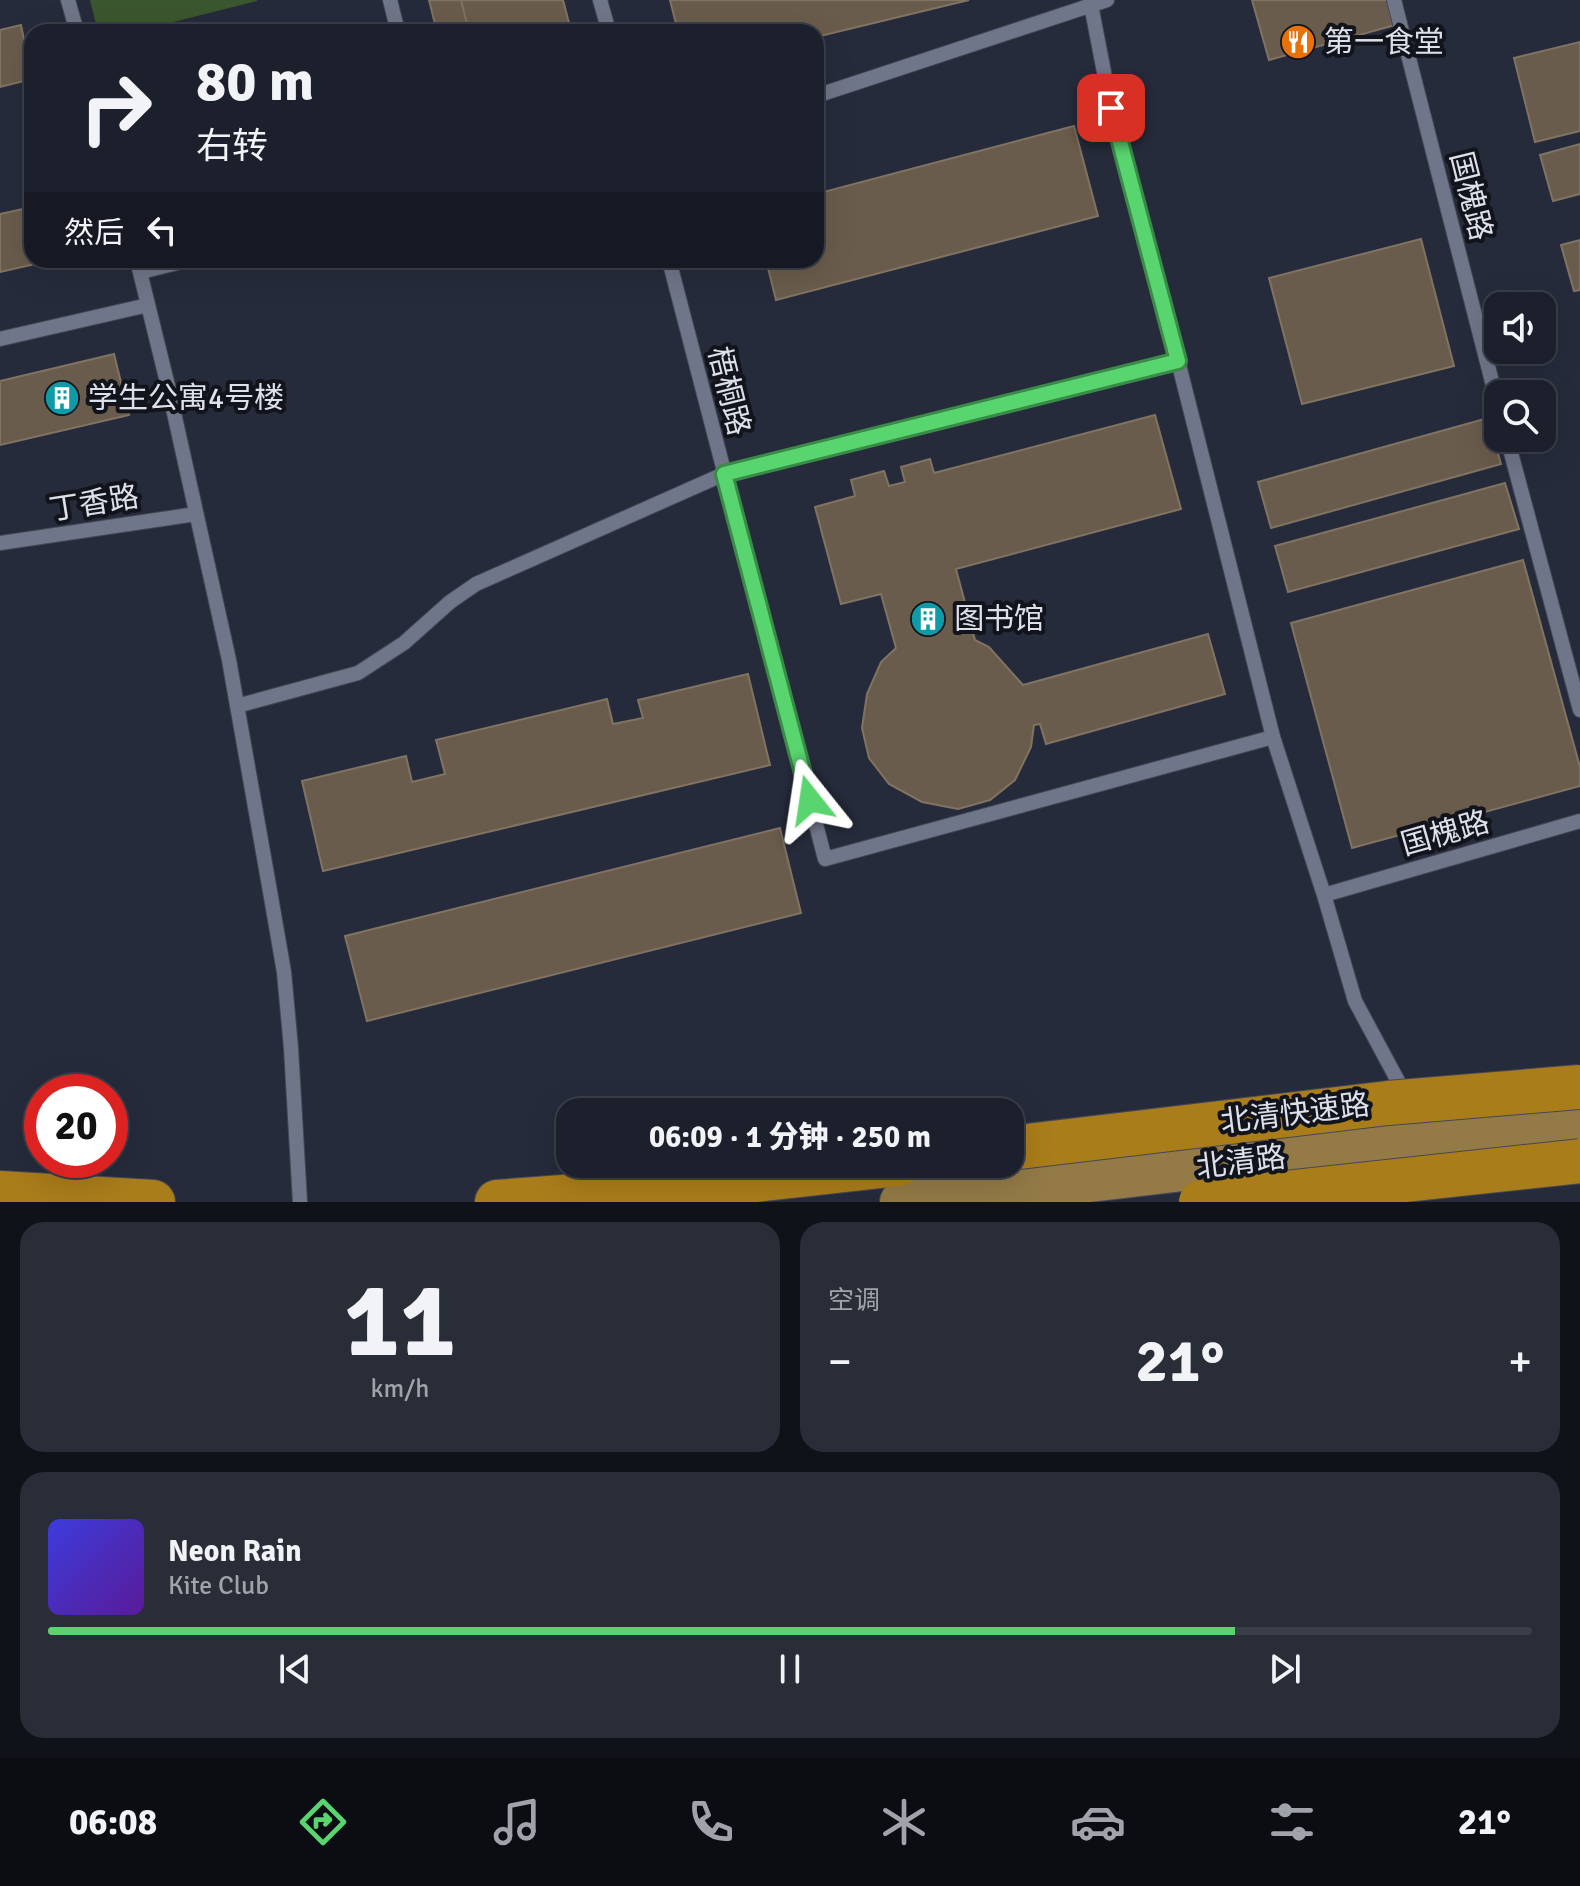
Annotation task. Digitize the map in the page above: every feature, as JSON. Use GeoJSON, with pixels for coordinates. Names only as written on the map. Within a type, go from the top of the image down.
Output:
{"type":"FeatureCollection","features":[{"type":"Feature","properties":{"kind":"highway","name":"北清快速路"},"geometry":{"type":"LineString","coordinates":[[1024,1146],[1388,1103],[1580,1087]]}},
{"type":"Feature","properties":{"kind":"highway"},"geometry":{"type":"LineString","coordinates":[[1201,1202],[1580,1161]]}},
{"type":"Feature","properties":{"kind":"highway"},"geometry":{"type":"LineString","coordinates":[[497,1202],[773,1178]]}},
{"type":"Feature","properties":{"kind":"highway"},"geometry":{"type":"LineString","coordinates":[[0,1193],[153,1202]]}},
{"type":"Feature","properties":{"kind":"main road","name":"北清路"},"geometry":{"type":"LineString","coordinates":[[902,1202],[1423,1130],[1580,1124]]}},
{"type":"Feature","properties":{"kind":"lane"},"geometry":{"type":"LineString","coordinates":[[68,0],[75,24]]}},
{"type":"Feature","properties":{"kind":"lane"},"geometry":{"type":"LineString","coordinates":[[390,0],[396,24]]}},
{"type":"Feature","properties":{"kind":"lane"},"geometry":{"type":"LineString","coordinates":[[600,0],[607,24]]}},
{"type":"Feature","properties":{"kind":"lane"},"geometry":{"type":"LineString","coordinates":[[824,93],[1107,0]]}},
{"type":"Feature","properties":{"kind":"lane","name":"国槐路"},"geometry":{"type":"LineString","coordinates":[[1394,0],[1492,380]]}},
{"type":"Feature","properties":{"kind":"lane"},"geometry":{"type":"LineString","coordinates":[[1091,3],[1111,108],[1273,737],[1355,1001],[1423,1130]]}},
{"type":"Feature","properties":{"kind":"lane"},"geometry":{"type":"LineString","coordinates":[[139,268],[229,660],[284,972],[300,1202]]}},
{"type":"Feature","properties":{"kind":"lane","name":"梧桐路"},"geometry":{"type":"LineString","coordinates":[[671,268],[825,859],[1273,737]]}},
{"type":"Feature","properties":{"kind":"lane"},"geometry":{"type":"LineString","coordinates":[[0,339],[148,305]]}},
{"type":"Feature","properties":{"kind":"lane"},"geometry":{"type":"LineString","coordinates":[[237,706],[358,673],[404,643],[450,602],[476,584],[724,474],[1178,361]]}},
{"type":"Feature","properties":{"kind":"lane"},"geometry":{"type":"LineString","coordinates":[[1511,452],[1580,710]]}},
{"type":"Feature","properties":{"kind":"lane","name":"丁香路"},"geometry":{"type":"LineString","coordinates":[[0,543],[196,514]]}},
{"type":"Feature","properties":{"kind":"lane","name":"国槐路"},"geometry":{"type":"LineString","coordinates":[[1324,895],[1580,821]]}},
{"type":"Feature","properties":{"kind":"green space"},"geometry":{"type":"Polygon","coordinates":[[[90,0],[257,0],[165,24],[96,24],[90,0]]]}},
{"type":"Feature","properties":{"kind":"building"},"geometry":{"type":"Polygon","coordinates":[[[429,0],[461,0],[467,24],[435,24],[429,0]]]}},
{"type":"Feature","properties":{"kind":"building"},"geometry":{"type":"Polygon","coordinates":[[[461,0],[563,0],[569,23],[565,24],[467,24],[461,0]]]}},
{"type":"Feature","properties":{"kind":"building"},"geometry":{"type":"Polygon","coordinates":[[[670,0],[969,0],[824,35],[824,24],[676,24],[670,0]]]}},
{"type":"Feature","properties":{"kind":"building","name":"第一食堂"},"geometry":{"type":"Polygon","coordinates":[[[1252,0],[1388,0],[1395,25],[1269,60],[1252,0]]]}},
{"type":"Feature","properties":{"kind":"building"},"geometry":{"type":"Polygon","coordinates":[[[21,25],[24,81],[0,87],[0,30],[21,25]]]}},
{"type":"Feature","properties":{"kind":"building"},"geometry":{"type":"Polygon","coordinates":[[[1580,42],[1580,131],[1535,142],[1514,58],[1580,42]]]}},
{"type":"Feature","properties":{"kind":"building"},"geometry":{"type":"Polygon","coordinates":[[[1074,126],[1098,216],[776,300],[768,268],[824,268],[824,192],[1074,126]]]}},
{"type":"Feature","properties":{"kind":"building"},"geometry":{"type":"Polygon","coordinates":[[[1580,144],[1580,194],[1553,201],[1540,155],[1580,144]]]}},
{"type":"Feature","properties":{"kind":"building"},"geometry":{"type":"Polygon","coordinates":[[[24,209],[24,267],[0,272],[0,214],[24,209]]]}},
{"type":"Feature","properties":{"kind":"building"},"geometry":{"type":"Polygon","coordinates":[[[1421,239],[1454,366],[1302,404],[1269,278],[1421,239]]]}},
{"type":"Feature","properties":{"kind":"building"},"geometry":{"type":"Polygon","coordinates":[[[1580,240],[1580,290],[1574,291],[1561,245],[1580,240]]]}},
{"type":"Feature","properties":{"kind":"building","name":"学生公寓4号楼"},"geometry":{"type":"Polygon","coordinates":[[[114,354],[129,415],[0,445],[0,381],[114,354]]]}},
{"type":"Feature","properties":{"kind":"building","name":"图书馆"},"geometry":{"type":"Polygon","coordinates":[[[1155,415],[1181,509],[956,569],[975,640],[989,647],[1023,685],[1208,634],[1225,694],[1046,744],[1040,724],[1034,725],[1031,747],[1015,780],[990,800],[958,809],[922,802],[889,784],[869,758],[862,728],[867,694],[881,662],[896,648],[881,594],[841,604],[815,507],[855,496],[851,480],[884,471],[889,486],[905,482],[901,467],[930,459],[934,473],[1155,415]]]}},
{"type":"Feature","properties":{"kind":"building"},"geometry":{"type":"Polygon","coordinates":[[[1484,419],[1484,452],[1498,452],[1501,464],[1271,528],[1258,482],[1484,419]]]}},
{"type":"Feature","properties":{"kind":"building"},"geometry":{"type":"Polygon","coordinates":[[[1505,483],[1519,529],[1288,592],[1275,546],[1505,483]]]}},
{"type":"Feature","properties":{"kind":"building"},"geometry":{"type":"Polygon","coordinates":[[[1523,560],[1580,767],[1580,786],[1352,848],[1291,623],[1523,560]]]}},
{"type":"Feature","properties":{"kind":"building"},"geometry":{"type":"Polygon","coordinates":[[[748,674],[770,765],[323,871],[302,781],[406,756],[412,782],[445,774],[436,740],[607,699],[613,724],[643,718],[638,700],[748,674]]]}},
{"type":"Feature","properties":{"kind":"building"},"geometry":{"type":"Polygon","coordinates":[[[780,828],[801,913],[367,1021],[345,936],[780,828]]]}},
{"type":"Feature","properties":{"kind":"place","name":"第一食堂"},"geometry":{"type":"Point","coordinates":[1298,42]}},
{"type":"Feature","properties":{"kind":"place","name":"学生公寓4号楼"},"geometry":{"type":"Point","coordinates":[62,398]}},
{"type":"Feature","properties":{"kind":"place","name":"图书馆"},"geometry":{"type":"Point","coordinates":[928,619]}},
{"type":"Feature","properties":{"kind":"route"},"geometry":{"type":"LineString","coordinates":[[810,800],[724,474],[1178,361],[1111,108]]}}]}
